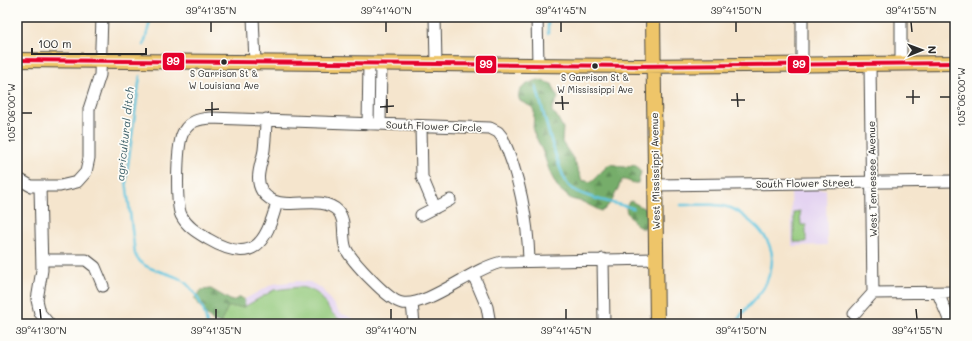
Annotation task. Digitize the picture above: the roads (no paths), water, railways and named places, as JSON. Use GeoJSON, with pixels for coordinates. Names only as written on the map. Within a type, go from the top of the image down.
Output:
{"type":"FeatureCollection","features":[{"type":"Feature","properties":{"kind":"main road","name":"West Mississippi Avenue"},"geometry":{"type":"LineString","coordinates":[[653,17],[657,324]]}},
{"type":"Feature","properties":{"kind":"main road"},"geometry":{"type":"LineString","coordinates":[[17,60],[654,66],[955,63]]}},
{"type":"Feature","properties":{"kind":"street"},"geometry":{"type":"LineString","coordinates":[[17,178],[25,184],[40,186],[73,184],[81,179],[86,172],[90,158],[89,109],[99,82],[102,17]]}},
{"type":"Feature","properties":{"kind":"street"},"geometry":{"type":"LineString","coordinates":[[253,17],[254,62]]}},
{"type":"Feature","properties":{"kind":"street"},"geometry":{"type":"LineString","coordinates":[[435,17],[436,64]]}},
{"type":"Feature","properties":{"kind":"street"},"geometry":{"type":"LineString","coordinates":[[537,17],[538,65]]}},
{"type":"Feature","properties":{"kind":"street"},"geometry":{"type":"LineString","coordinates":[[802,17],[802,65]]}},
{"type":"Feature","properties":{"kind":"street"},"geometry":{"type":"LineString","coordinates":[[901,17],[901,64]]}},
{"type":"Feature","properties":{"kind":"street"},"geometry":{"type":"LineString","coordinates":[[368,124],[375,63]]}},
{"type":"Feature","properties":{"kind":"street","name":"South Flower Circle"},"geometry":{"type":"LineString","coordinates":[[375,63],[380,124]]}},
{"type":"Feature","properties":{"kind":"street","name":"West Tennessee Avenue"},"geometry":{"type":"LineString","coordinates":[[870,64],[873,293]]}},
{"type":"Feature","properties":{"kind":"street","name":"South Flower Circle"},"geometry":{"type":"LineString","coordinates":[[277,202],[270,228],[263,240],[252,248],[240,251],[225,249],[195,231],[183,218],[179,207],[179,145],[182,134],[188,125],[195,120],[205,118],[484,127],[496,130],[506,145],[522,200],[528,234],[529,260]]}},
{"type":"Feature","properties":{"kind":"street"},"geometry":{"type":"LineString","coordinates":[[266,119],[259,183],[266,195],[277,202],[320,204],[328,205],[335,209],[342,218],[344,242],[352,257],[389,298],[401,303],[412,303],[426,298],[472,274],[498,263],[529,260],[656,259]]}},
{"type":"Feature","properties":{"kind":"street"},"geometry":{"type":"LineString","coordinates":[[421,126],[422,177],[435,208]]}},
{"type":"Feature","properties":{"kind":"street","name":"South Flower Street"},"geometry":{"type":"LineString","coordinates":[[655,185],[955,181]]}},
{"type":"Feature","properties":{"kind":"street"},"geometry":{"type":"LineString","coordinates":[[40,186],[42,260],[37,305],[42,317],[49,324]]}},
{"type":"Feature","properties":{"kind":"street"},"geometry":{"type":"LineString","coordinates":[[421,215],[450,200]]}},
{"type":"Feature","properties":{"kind":"street"},"geometry":{"type":"LineString","coordinates":[[603,259],[604,324]]}},
{"type":"Feature","properties":{"kind":"street"},"geometry":{"type":"LineString","coordinates":[[42,260],[86,260],[95,267],[103,286]]}},
{"type":"Feature","properties":{"kind":"street"},"geometry":{"type":"LineString","coordinates":[[472,274],[487,306],[490,324]]}},
{"type":"Feature","properties":{"kind":"street"},"geometry":{"type":"LineString","coordinates":[[938,292],[951,324]]}},
{"type":"Feature","properties":{"kind":"street"},"geometry":{"type":"LineString","coordinates":[[854,314],[873,293],[955,292]]}},
{"type":"Feature","properties":{"kind":"street"},"geometry":{"type":"LineString","coordinates":[[412,303],[414,324]]}},
{"type":"Feature","properties":{"kind":"waterway","name":"agricultural ditch"},"geometry":{"type":"LineString","coordinates":[[144,45],[151,17]]}},
{"type":"Feature","properties":{"kind":"waterway"},"geometry":{"type":"LineString","coordinates":[[548,17],[548,33]]}},
{"type":"Feature","properties":{"kind":"waterway","name":"agricultural ditch"},"geometry":{"type":"LineString","coordinates":[[140,76],[126,180],[135,254],[142,264],[154,270],[174,276],[190,287],[198,298],[204,311],[207,324]]}},
{"type":"Feature","properties":{"kind":"waterway"},"geometry":{"type":"LineString","coordinates":[[536,86],[555,154],[569,186],[574,190],[590,197],[633,208]]}},
{"type":"Feature","properties":{"kind":"waterway"},"geometry":{"type":"LineString","coordinates":[[681,205],[713,205],[731,208],[759,229],[769,244],[772,260],[768,277],[761,292],[741,315],[737,324]]}},
{"type":"Feature","properties":{"kind":"place","name":"S Garrison St & W Louisiana Ave"},"geometry":{"type":"Point","coordinates":[224,62]}},
{"type":"Feature","properties":{"kind":"place","name":"S Garrison St & W Mississippi Ave"},"geometry":{"type":"Point","coordinates":[595,66]}}]}
